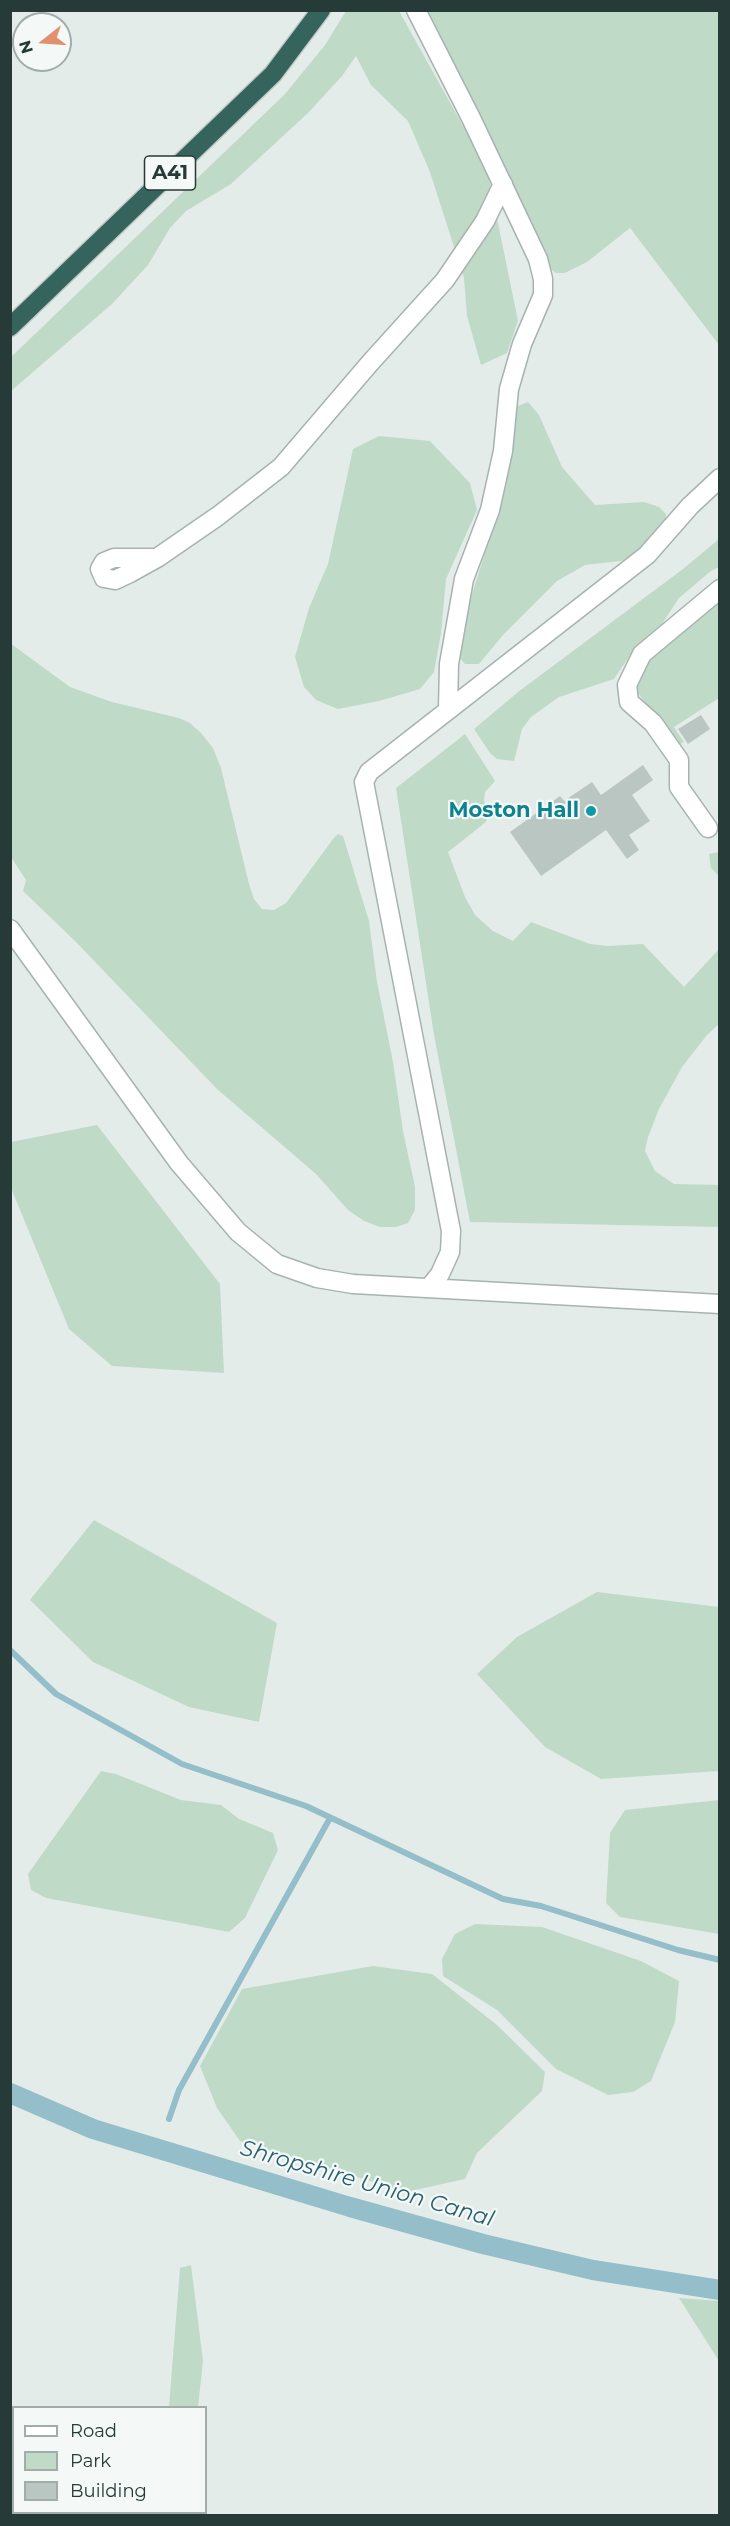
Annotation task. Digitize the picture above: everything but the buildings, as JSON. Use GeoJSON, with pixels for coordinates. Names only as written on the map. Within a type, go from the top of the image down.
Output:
{"type":"FeatureCollection","features":[{"type":"Feature","properties":{"kind":"highway","name":"A41"},"geometry":{"type":"LineString","coordinates":[[10,327],[273,74],[321,10]]}},
{"type":"Feature","properties":{"kind":"street"},"geometry":{"type":"LineString","coordinates":[[416,10],[538,259],[543,279],[543,295],[522,344],[509,389],[503,451],[490,510],[464,579],[449,664],[448,709]]}},
{"type":"Feature","properties":{"kind":"street"},"geometry":{"type":"LineString","coordinates":[[157,558],[218,516],[281,467],[445,280],[485,221],[502,184]]}},
{"type":"Feature","properties":{"kind":"street"},"geometry":{"type":"LineString","coordinates":[[429,1288],[440,1274],[450,1252],[451,1231],[364,782],[369,772],[646,555],[690,506],[720,478]]}},
{"type":"Feature","properties":{"kind":"street"},"geometry":{"type":"LineString","coordinates":[[708,828],[679,787],[679,760],[653,723],[629,702],[627,685],[642,654],[720,589]]}},
{"type":"Feature","properties":{"kind":"street"},"geometry":{"type":"LineString","coordinates":[[10,929],[179,1163],[238,1232],[277,1264],[317,1278],[353,1284],[720,1304]]}},
{"type":"Feature","properties":{"kind":"green space"},"geometry":{"type":"Polygon","coordinates":[[[346,11],[399,11],[487,169],[518,321],[507,353],[481,365],[467,316],[464,278],[430,172],[408,121],[371,85],[356,56],[342,76],[308,113],[231,184],[186,211],[170,228],[148,265],[112,304],[11,391],[11,357],[285,94],[325,45],[346,11]]]}},
{"type":"Feature","properties":{"kind":"green space"},"geometry":{"type":"Polygon","coordinates":[[[420,11],[719,11],[719,345],[630,228],[587,262],[565,273],[556,273],[549,268],[420,11]]]}},
{"type":"Feature","properties":{"kind":"green space"},"geometry":{"type":"Polygon","coordinates":[[[528,402],[539,415],[562,467],[595,505],[644,502],[659,507],[666,514],[665,523],[642,551],[621,561],[585,565],[557,581],[503,635],[479,664],[465,664],[457,655],[471,597],[495,522],[512,418],[518,406],[528,402]]]}},
{"type":"Feature","properties":{"kind":"green space"},"geometry":{"type":"Polygon","coordinates":[[[379,436],[430,441],[470,483],[477,510],[446,579],[441,633],[434,672],[420,689],[379,701],[338,709],[316,700],[304,687],[295,657],[309,608],[328,564],[353,449],[379,436]]]}},
{"type":"Feature","properties":{"kind":"green space"},"geometry":{"type":"Polygon","coordinates":[[[719,539],[719,567],[679,598],[662,624],[637,645],[614,679],[559,697],[531,717],[522,729],[514,761],[497,759],[490,753],[474,729],[518,692],[683,569],[719,539]]]}},
{"type":"Feature","properties":{"kind":"green space"},"geometry":{"type":"Polygon","coordinates":[[[719,601],[719,698],[674,727],[684,742],[676,746],[638,693],[635,681],[657,651],[719,601]]]}},
{"type":"Feature","properties":{"kind":"green space"},"geometry":{"type":"Polygon","coordinates":[[[10,643],[70,687],[112,702],[179,718],[190,723],[201,733],[213,748],[221,768],[249,884],[254,899],[262,909],[274,910],[286,903],[333,839],[338,834],[343,836],[369,921],[377,982],[415,1187],[415,1210],[408,1223],[396,1227],[380,1227],[364,1221],[348,1210],[316,1174],[217,1089],[76,942],[23,891],[26,880],[11,857],[10,643]]]}},
{"type":"Feature","properties":{"kind":"green space"},"geometry":{"type":"Polygon","coordinates":[[[465,734],[495,781],[485,792],[484,801],[489,812],[486,822],[448,852],[465,897],[475,915],[493,931],[513,941],[531,922],[590,944],[608,946],[643,944],[684,987],[719,949],[719,1024],[707,1035],[682,1067],[659,1109],[645,1151],[655,1171],[674,1184],[719,1185],[719,1227],[470,1222],[434,1035],[396,788],[465,734]]]}},
{"type":"Feature","properties":{"kind":"green space"},"geometry":{"type":"Polygon","coordinates":[[[720,852],[719,876],[711,868],[709,854],[720,852]]]}},
{"type":"Feature","properties":{"kind":"green space"},"geometry":{"type":"Polygon","coordinates":[[[97,1125],[220,1284],[224,1373],[112,1366],[69,1329],[11,1188],[11,1142],[97,1125]]]}},
{"type":"Feature","properties":{"kind":"green space"},"geometry":{"type":"Polygon","coordinates":[[[94,1520],[277,1623],[259,1722],[189,1707],[93,1662],[30,1600],[94,1520]]]}},
{"type":"Feature","properties":{"kind":"green space"},"geometry":{"type":"Polygon","coordinates":[[[597,1592],[719,1607],[719,1771],[601,1779],[545,1747],[477,1674],[517,1637],[597,1592]]]}},
{"type":"Feature","properties":{"kind":"green space"},"geometry":{"type":"Polygon","coordinates":[[[101,1771],[116,1774],[181,1800],[221,1805],[239,1819],[273,1833],[278,1850],[245,1918],[229,1932],[46,1898],[31,1890],[28,1874],[101,1771]]]}},
{"type":"Feature","properties":{"kind":"green space"},"geometry":{"type":"Polygon","coordinates":[[[719,1800],[719,1934],[620,1917],[606,1903],[610,1833],[625,1810],[719,1800]]]}},
{"type":"Feature","properties":{"kind":"green space"},"geometry":{"type":"Polygon","coordinates":[[[475,1924],[542,1927],[641,1961],[679,1981],[675,2022],[651,2081],[633,2092],[608,2095],[556,2069],[497,2010],[443,1976],[442,1959],[455,1934],[475,1924]]]}},
{"type":"Feature","properties":{"kind":"green space"},"geometry":{"type":"Polygon","coordinates":[[[373,1966],[432,1974],[497,2025],[545,2072],[542,2091],[477,2153],[465,2179],[406,2192],[240,2141],[217,2108],[200,2066],[242,1989],[373,1966]]]}},
{"type":"Feature","properties":{"kind":"green space"},"geometry":{"type":"Polygon","coordinates":[[[191,2265],[203,2361],[198,2406],[169,2406],[180,2268],[191,2265]]]}},
{"type":"Feature","properties":{"kind":"green space"},"geometry":{"type":"Polygon","coordinates":[[[679,2298],[719,2301],[719,2361],[679,2298]]]}},
{"type":"Feature","properties":{"kind":"waterway"},"geometry":{"type":"LineString","coordinates":[[10,1650],[56,1694],[182,1764],[306,1806],[503,1899],[541,1906],[678,1950],[720,1960]]}},
{"type":"Feature","properties":{"kind":"waterway"},"geometry":{"type":"LineString","coordinates":[[169,2119],[179,2090],[330,1818]]}},
{"type":"Feature","properties":{"kind":"waterway","name":"Shropshire Union Canal"},"geometry":{"type":"LineString","coordinates":[[10,2093],[93,2129],[350,2207],[483,2244],[593,2270],[720,2290]]}},
{"type":"Feature","properties":{"kind":"place","name":"Moston Hall"},"geometry":{"type":"Point","coordinates":[591,811]}}]}
